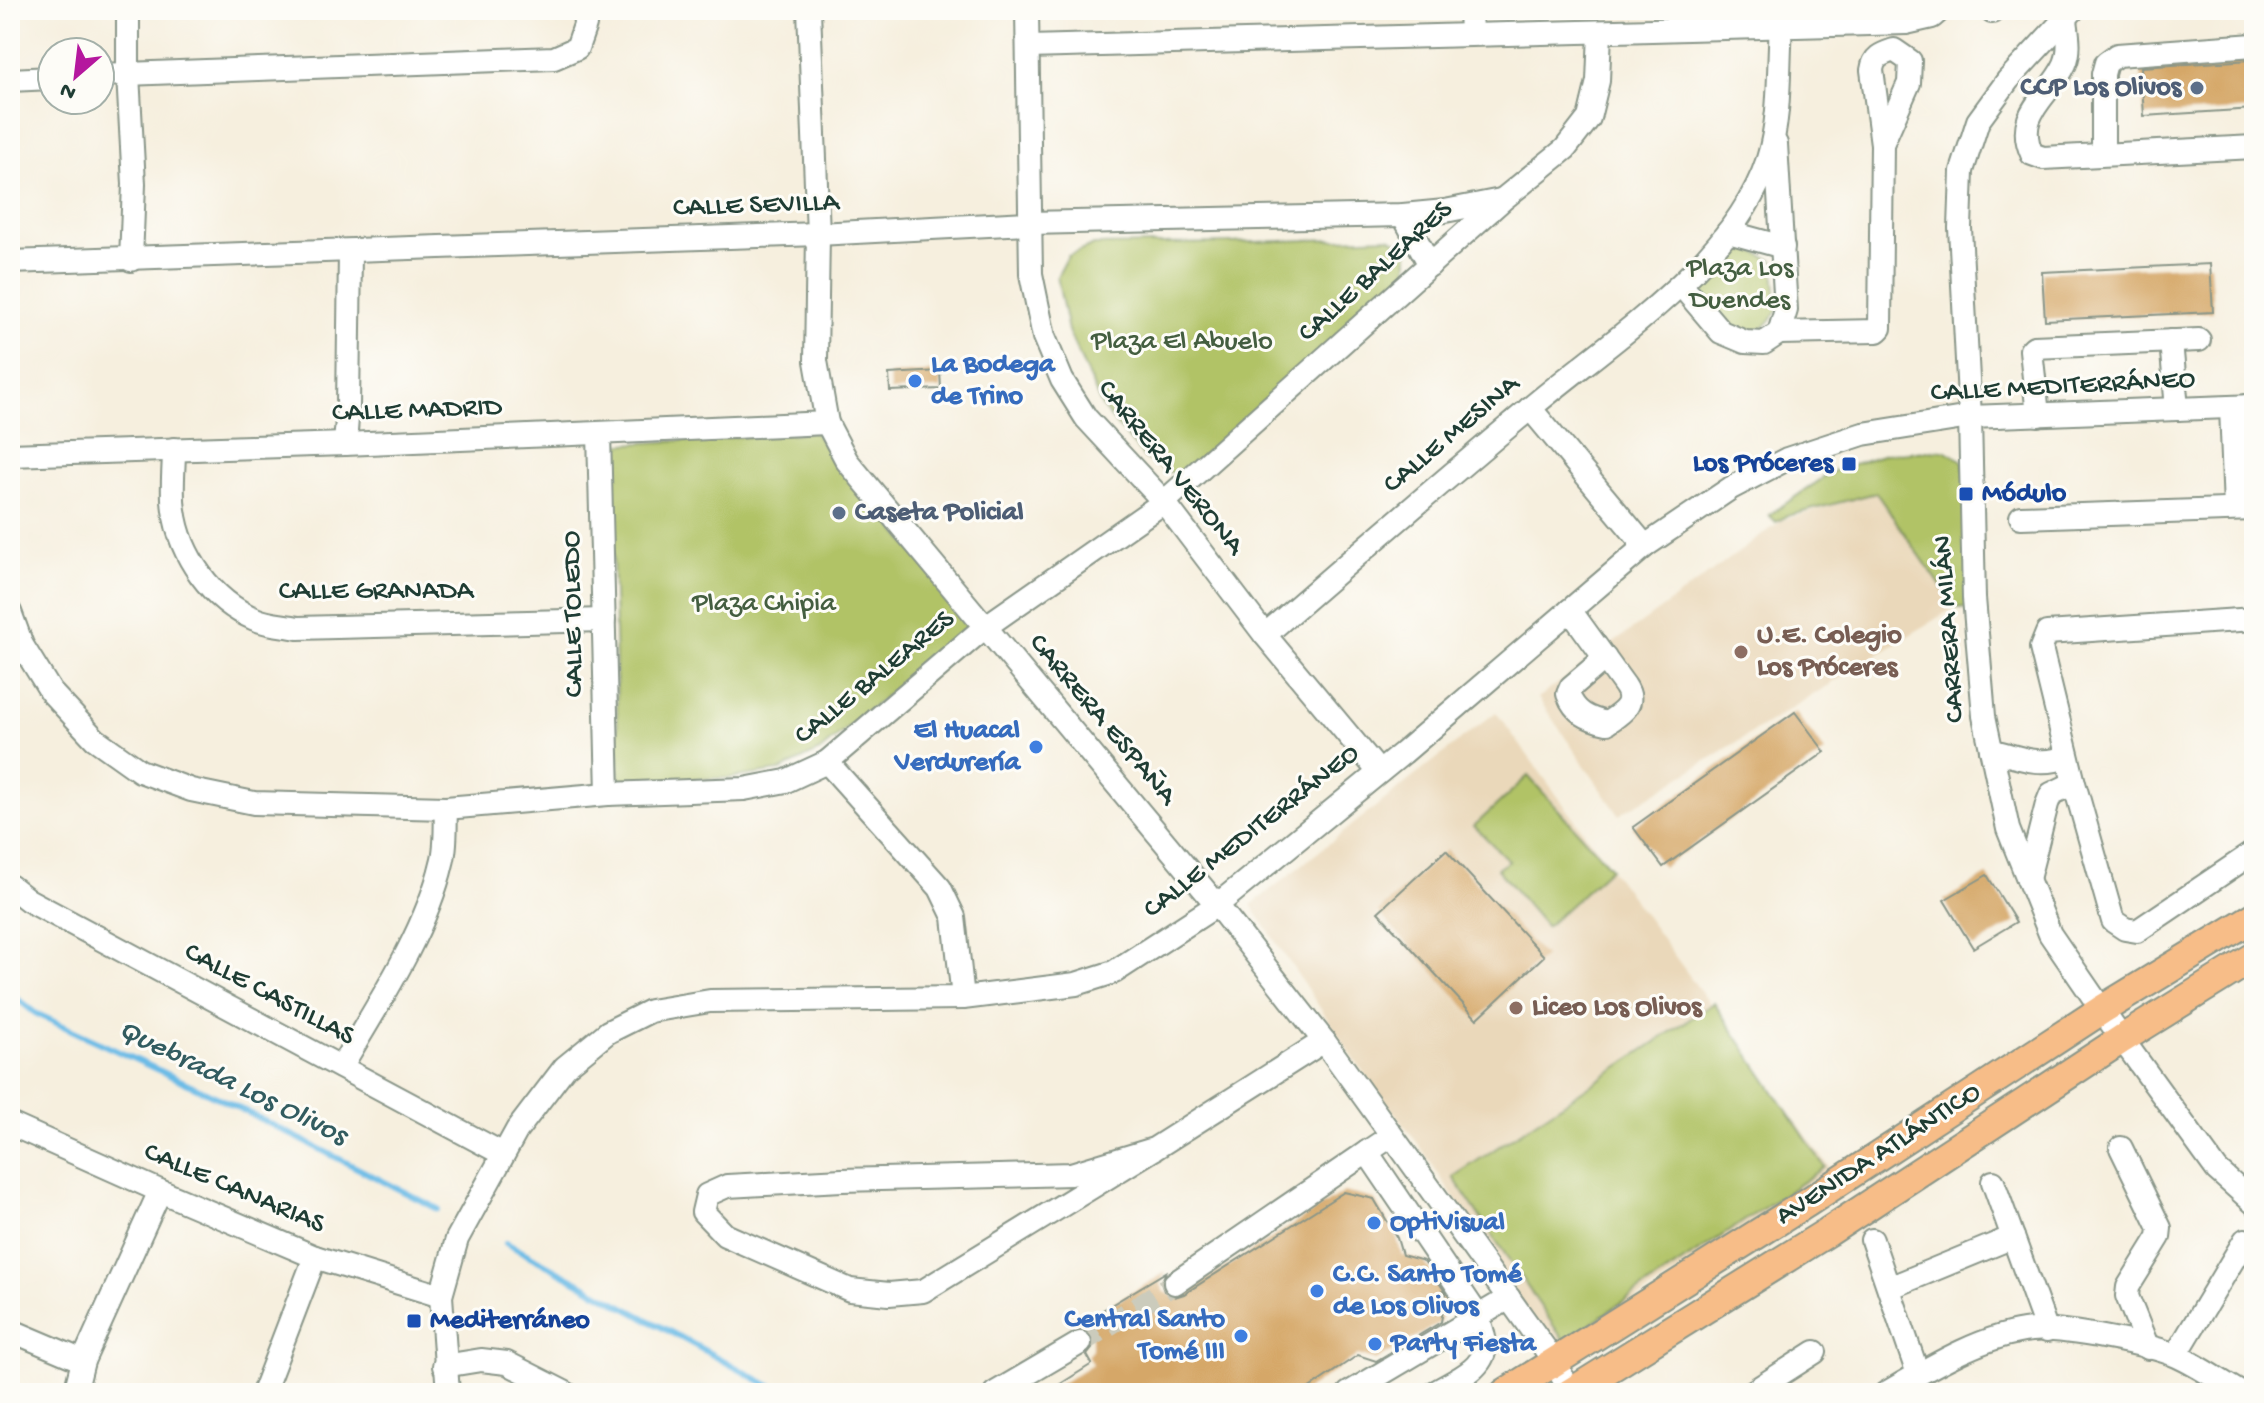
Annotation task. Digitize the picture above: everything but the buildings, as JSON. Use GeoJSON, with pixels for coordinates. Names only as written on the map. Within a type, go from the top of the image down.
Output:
{"type":"FeatureCollection","features":[{"type":"Feature","properties":{"kind":"main road","name":"AVENIDA ATLÁNTICO"},"geometry":{"type":"LineString","coordinates":[[1505,1393],[1808,1202],[2103,1009],[2254,917]]}},
{"type":"Feature","properties":{"kind":"main road","name":"AVENIDA ATLÁNTICO"},"geometry":{"type":"LineString","coordinates":[[1571,1393],[1828,1232],[2122,1039],[2254,957]]}},
{"type":"Feature","properties":{"kind":"street"},"geometry":{"type":"LineString","coordinates":[[128,10],[134,184],[131,260]]}},
{"type":"Feature","properties":{"kind":"street"},"geometry":{"type":"LineString","coordinates":[[116,74],[554,58],[577,48],[585,25],[584,10]]}},
{"type":"Feature","properties":{"kind":"street","name":"CARRERA ESPAÑA"},"geometry":{"type":"LineString","coordinates":[[809,10],[818,234],[816,361],[827,423],[847,461],[1217,905],[1324,1041],[1554,1361],[1571,1393]]}},
{"type":"Feature","properties":{"kind":"street","name":"CARRERA VERONA"},"geometry":{"type":"LineString","coordinates":[[1027,10],[1031,274],[1044,337],[1062,380],[1086,418],[1164,502],[1265,635],[1379,772]]}},
{"type":"Feature","properties":{"kind":"street"},"geometry":{"type":"LineString","coordinates":[[1470,10],[1471,33]]}},
{"type":"Feature","properties":{"kind":"street"},"geometry":{"type":"LineString","coordinates":[[1029,47],[1906,23],[1932,17],[1940,10]]}},
{"type":"Feature","properties":{"kind":"street"},"geometry":{"type":"LineString","coordinates":[[2074,13],[2065,65],[2028,121],[2026,140],[2032,154],[2043,158],[2254,147]]}},
{"type":"Feature","properties":{"kind":"street","name":"CARRERA MILÁN"},"geometry":{"type":"LineString","coordinates":[[2074,13],[2008,80],[1978,121],[1962,171],[1960,228],[1970,417],[1974,598],[1984,716],[2008,829],[2050,934],[2217,1170],[2254,1203]]}},
{"type":"Feature","properties":{"kind":"street","name":"CALLE MESINA"},"geometry":{"type":"LineString","coordinates":[[1265,635],[1530,408],[1681,285],[1728,232],[1768,159],[1775,121],[1781,26]]}},
{"type":"Feature","properties":{"kind":"street","name":"CALLE BALEARES"},"geometry":{"type":"LineString","coordinates":[[10,612],[22,645],[51,692],[95,739],[140,771],[191,790],[254,803],[446,808],[608,794],[744,789],[786,781],[827,762],[985,627],[1164,502],[1502,200],[1565,149],[1589,118],[1598,81],[1600,32]]}},
{"type":"Feature","properties":{"kind":"street"},"geometry":{"type":"LineString","coordinates":[[2103,154],[2103,74],[2106,63],[2117,55],[2254,45]]}},
{"type":"Feature","properties":{"kind":"street"},"geometry":{"type":"LineString","coordinates":[[10,80],[36,79]]}},
{"type":"Feature","properties":{"kind":"street","name":"CALLE MESINA"},"geometry":{"type":"LineString","coordinates":[[1775,121],[1786,310],[1779,333]]}},
{"type":"Feature","properties":{"kind":"street"},"geometry":{"type":"LineString","coordinates":[[1681,285],[1721,332],[1745,342],[1764,343],[1779,333],[1877,331],[1880,328],[1882,144]]}},
{"type":"Feature","properties":{"kind":"street","name":"CALLE SEVILLA"},"geometry":{"type":"LineString","coordinates":[[10,262],[350,252],[1029,223],[1403,215],[1502,200]]}},
{"type":"Feature","properties":{"kind":"street"},"geometry":{"type":"LineString","coordinates":[[1403,215],[1430,265]]}},
{"type":"Feature","properties":{"kind":"street"},"geometry":{"type":"LineString","coordinates":[[1728,232],[1783,247]]}},
{"type":"Feature","properties":{"kind":"street"},"geometry":{"type":"LineString","coordinates":[[345,444],[350,252]]}},
{"type":"Feature","properties":{"kind":"street"},"geometry":{"type":"LineString","coordinates":[[2038,415],[2031,350],[2034,347],[2199,340]]}},
{"type":"Feature","properties":{"kind":"street"},"geometry":{"type":"LineString","coordinates":[[2171,341],[2177,409]]}},
{"type":"Feature","properties":{"kind":"street"},"geometry":{"type":"LineString","coordinates":[[2021,517],[2247,509],[2244,406]]}},
{"type":"Feature","properties":{"kind":"street","name":"CALLE MEDITERRÁNEO"},"geometry":{"type":"LineString","coordinates":[[448,1393],[441,1296],[457,1239],[517,1130],[565,1067],[608,1032],[650,1011],[710,1001],[963,998],[1076,984],[1114,972],[1217,905],[1645,546],[1731,488],[1787,459],[1863,434],[1970,417],[2244,406]]}},
{"type":"Feature","properties":{"kind":"street"},"geometry":{"type":"LineString","coordinates":[[1530,408],[1645,546]]}},
{"type":"Feature","properties":{"kind":"street","name":"CALLE MADRID"},"geometry":{"type":"LineString","coordinates":[[10,455],[827,423]]}},
{"type":"Feature","properties":{"kind":"street","name":"CALLE TOLEDO"},"geometry":{"type":"LineString","coordinates":[[599,433],[608,794]]}},
{"type":"Feature","properties":{"kind":"street","name":"CALLE GRANADA"},"geometry":{"type":"LineString","coordinates":[[174,449],[174,510],[181,540],[201,577],[229,603],[256,620],[298,628],[604,620]]}},
{"type":"Feature","properties":{"kind":"street"},"geometry":{"type":"LineString","coordinates":[[1570,610],[1605,658]]}},
{"type":"Feature","properties":{"kind":"street"},"geometry":{"type":"LineString","coordinates":[[2254,619],[2047,633],[2041,648],[2074,783],[2113,921],[2125,929],[2137,931],[2254,852]]}},
{"type":"Feature","properties":{"kind":"street"},"geometry":{"type":"LineString","coordinates":[[1991,750],[2042,763],[2056,762],[2067,756]]}},
{"type":"Feature","properties":{"kind":"street"},"geometry":{"type":"LineString","coordinates":[[827,762],[940,888],[954,917],[963,998]]}},
{"type":"Feature","properties":{"kind":"street"},"geometry":{"type":"LineString","coordinates":[[2028,879],[2051,794],[2074,783]]}},
{"type":"Feature","properties":{"kind":"street"},"geometry":{"type":"LineString","coordinates":[[341,1067],[386,990],[432,901],[444,860],[446,808]]}},
{"type":"Feature","properties":{"kind":"street","name":"CALLE CASTILLAS"},"geometry":{"type":"LineString","coordinates":[[10,886],[42,907],[503,1154]]}},
{"type":"Feature","properties":{"kind":"street"},"geometry":{"type":"LineString","coordinates":[[1154,1149],[1071,1174],[727,1186],[707,1195],[703,1212],[725,1235],[850,1290],[889,1294],[923,1291],[1154,1149],[1324,1041]]}},
{"type":"Feature","properties":{"kind":"street","name":"CALLE CANARIAS"},"geometry":{"type":"LineString","coordinates":[[10,1124],[315,1257],[441,1296]]}},
{"type":"Feature","properties":{"kind":"street"},"geometry":{"type":"LineString","coordinates":[[1175,1283],[1391,1136]]}},
{"type":"Feature","properties":{"kind":"street"},"geometry":{"type":"LineString","coordinates":[[2121,1148],[2160,1228],[2159,1237],[2128,1287],[2127,1296],[2148,1348]]}},
{"type":"Feature","properties":{"kind":"street"},"geometry":{"type":"LineString","coordinates":[[1367,1152],[1478,1316],[1485,1346],[1481,1359],[1473,1368],[1434,1393]]}},
{"type":"Feature","properties":{"kind":"street"},"geometry":{"type":"LineString","coordinates":[[1993,1182],[2047,1331]]}},
{"type":"Feature","properties":{"kind":"street"},"geometry":{"type":"LineString","coordinates":[[75,1393],[83,1361],[160,1191]]}},
{"type":"Feature","properties":{"kind":"street"},"geometry":{"type":"LineString","coordinates":[[1889,1288],[2013,1237]]}},
{"type":"Feature","properties":{"kind":"street"},"geometry":{"type":"LineString","coordinates":[[1872,1240],[1918,1374]]}},
{"type":"Feature","properties":{"kind":"street"},"geometry":{"type":"LineString","coordinates":[[2176,1355],[2245,1240]]}},
{"type":"Feature","properties":{"kind":"street"},"geometry":{"type":"LineString","coordinates":[[263,1393],[315,1257]]}},
{"type":"Feature","properties":{"kind":"street"},"geometry":{"type":"LineString","coordinates":[[1349,1393],[1509,1298]]}},
{"type":"Feature","properties":{"kind":"street"},"geometry":{"type":"LineString","coordinates":[[1886,1393],[1985,1342],[2032,1329],[2078,1333],[2176,1355],[2241,1393]]}},
{"type":"Feature","properties":{"kind":"street"},"geometry":{"type":"LineString","coordinates":[[10,1330],[83,1361]]}},
{"type":"Feature","properties":{"kind":"street"},"geometry":{"type":"LineString","coordinates":[[995,1393],[1080,1343]]}},
{"type":"Feature","properties":{"kind":"street"},"geometry":{"type":"LineString","coordinates":[[1751,1393],[1815,1352]]}},
{"type":"Feature","properties":{"kind":"street"},"geometry":{"type":"LineString","coordinates":[[444,1366],[481,1360],[507,1363],[557,1391]]}},
{"type":"Feature","properties":{"kind":"shaded area","name":"U.E. Colegio Los Próceres"},"geometry":{"type":"Polygon","coordinates":[[[1876,493],[1955,607],[1619,815],[1538,698],[1783,520],[1876,493]]]}},
{"type":"Feature","properties":{"kind":"shaded area","name":"Liceo Los Olivos"},"geometry":{"type":"Polygon","coordinates":[[[1496,712],[1833,1172],[1569,1343],[1547,1342],[1422,1149],[1359,1066],[1251,905],[1496,712]]]}},
{"type":"Feature","properties":{"kind":"green space","name":"Plaza El Abuelo"},"geometry":{"type":"Polygon","coordinates":[[[1390,237],[1408,248],[1408,272],[1185,472],[1167,472],[1145,458],[1103,409],[1068,331],[1057,277],[1068,256],[1094,245],[1390,237]]]}},
{"type":"Feature","properties":{"kind":"green space","name":"Plaza Los Duendes"},"geometry":{"type":"Polygon","coordinates":[[[1730,242],[1773,260],[1778,310],[1768,323],[1755,331],[1734,327],[1725,320],[1695,281],[1730,242]]]}},
{"type":"Feature","properties":{"kind":"green space","name":"Plaza Chipia"},"geometry":{"type":"Polygon","coordinates":[[[814,432],[973,623],[820,751],[779,771],[730,778],[619,781],[610,445],[814,432]]]}},
{"type":"Feature","properties":{"kind":"green space"},"geometry":{"type":"Polygon","coordinates":[[[1944,450],[1963,461],[1974,610],[1956,607],[1876,493],[1787,516],[1776,522],[1769,515],[1835,470],[1885,454],[1944,450]]]}},
{"type":"Feature","properties":{"kind":"green space"},"geometry":{"type":"Polygon","coordinates":[[[1528,776],[1611,868],[1546,927],[1497,869],[1509,861],[1474,826],[1528,776]]]}},
{"type":"Feature","properties":{"kind":"green space"},"geometry":{"type":"Polygon","coordinates":[[[1714,1003],[1825,1167],[1564,1341],[1453,1177],[1714,1003]]]}},
{"type":"Feature","properties":{"kind":"waterway","name":"Quebrada Los Olivos"},"geometry":{"type":"LineString","coordinates":[[10,993],[35,1013],[225,1101],[438,1209]]}},
{"type":"Feature","properties":{"kind":"waterway","name":"Quebrada Los Olivos"},"geometry":{"type":"LineString","coordinates":[[506,1243],[783,1393]]}},
{"type":"Feature","properties":{"kind":"tunnel"},"geometry":{"type":"LineString","coordinates":[[1080,1343],[1175,1283]]}},
{"type":"Feature","properties":{"kind":"place","name":"CCP Los Olivos"},"geometry":{"type":"Point","coordinates":[2197,88]}},
{"type":"Feature","properties":{"kind":"place","name":"La Bodega de Trino"},"geometry":{"type":"Point","coordinates":[915,381]}},
{"type":"Feature","properties":{"kind":"place","name":"Los Próceres"},"geometry":{"type":"Point","coordinates":[1849,464]}},
{"type":"Feature","properties":{"kind":"place","name":"Módulo"},"geometry":{"type":"Point","coordinates":[1966,494]}},
{"type":"Feature","properties":{"kind":"place","name":"Caseta Policial"},"geometry":{"type":"Point","coordinates":[839,513]}},
{"type":"Feature","properties":{"kind":"place","name":"U.E. Colegio Los Próceres"},"geometry":{"type":"Point","coordinates":[1741,652]}},
{"type":"Feature","properties":{"kind":"place","name":"El Huacal Verdurería"},"geometry":{"type":"Point","coordinates":[1036,747]}},
{"type":"Feature","properties":{"kind":"place","name":"Liceo Los Olivos"},"geometry":{"type":"Point","coordinates":[1516,1008]}},
{"type":"Feature","properties":{"kind":"place","name":"OptiVisual"},"geometry":{"type":"Point","coordinates":[1374,1223]}},
{"type":"Feature","properties":{"kind":"place","name":"C.C. Santo Tomé de Los Olivos"},"geometry":{"type":"Point","coordinates":[1317,1291]}},
{"type":"Feature","properties":{"kind":"place","name":"Mediterráneo"},"geometry":{"type":"Point","coordinates":[414,1321]}},
{"type":"Feature","properties":{"kind":"place","name":"Central Santo Tomé III"},"geometry":{"type":"Point","coordinates":[1241,1336]}},
{"type":"Feature","properties":{"kind":"place","name":"Party Fiesta"},"geometry":{"type":"Point","coordinates":[1375,1344]}}]}
